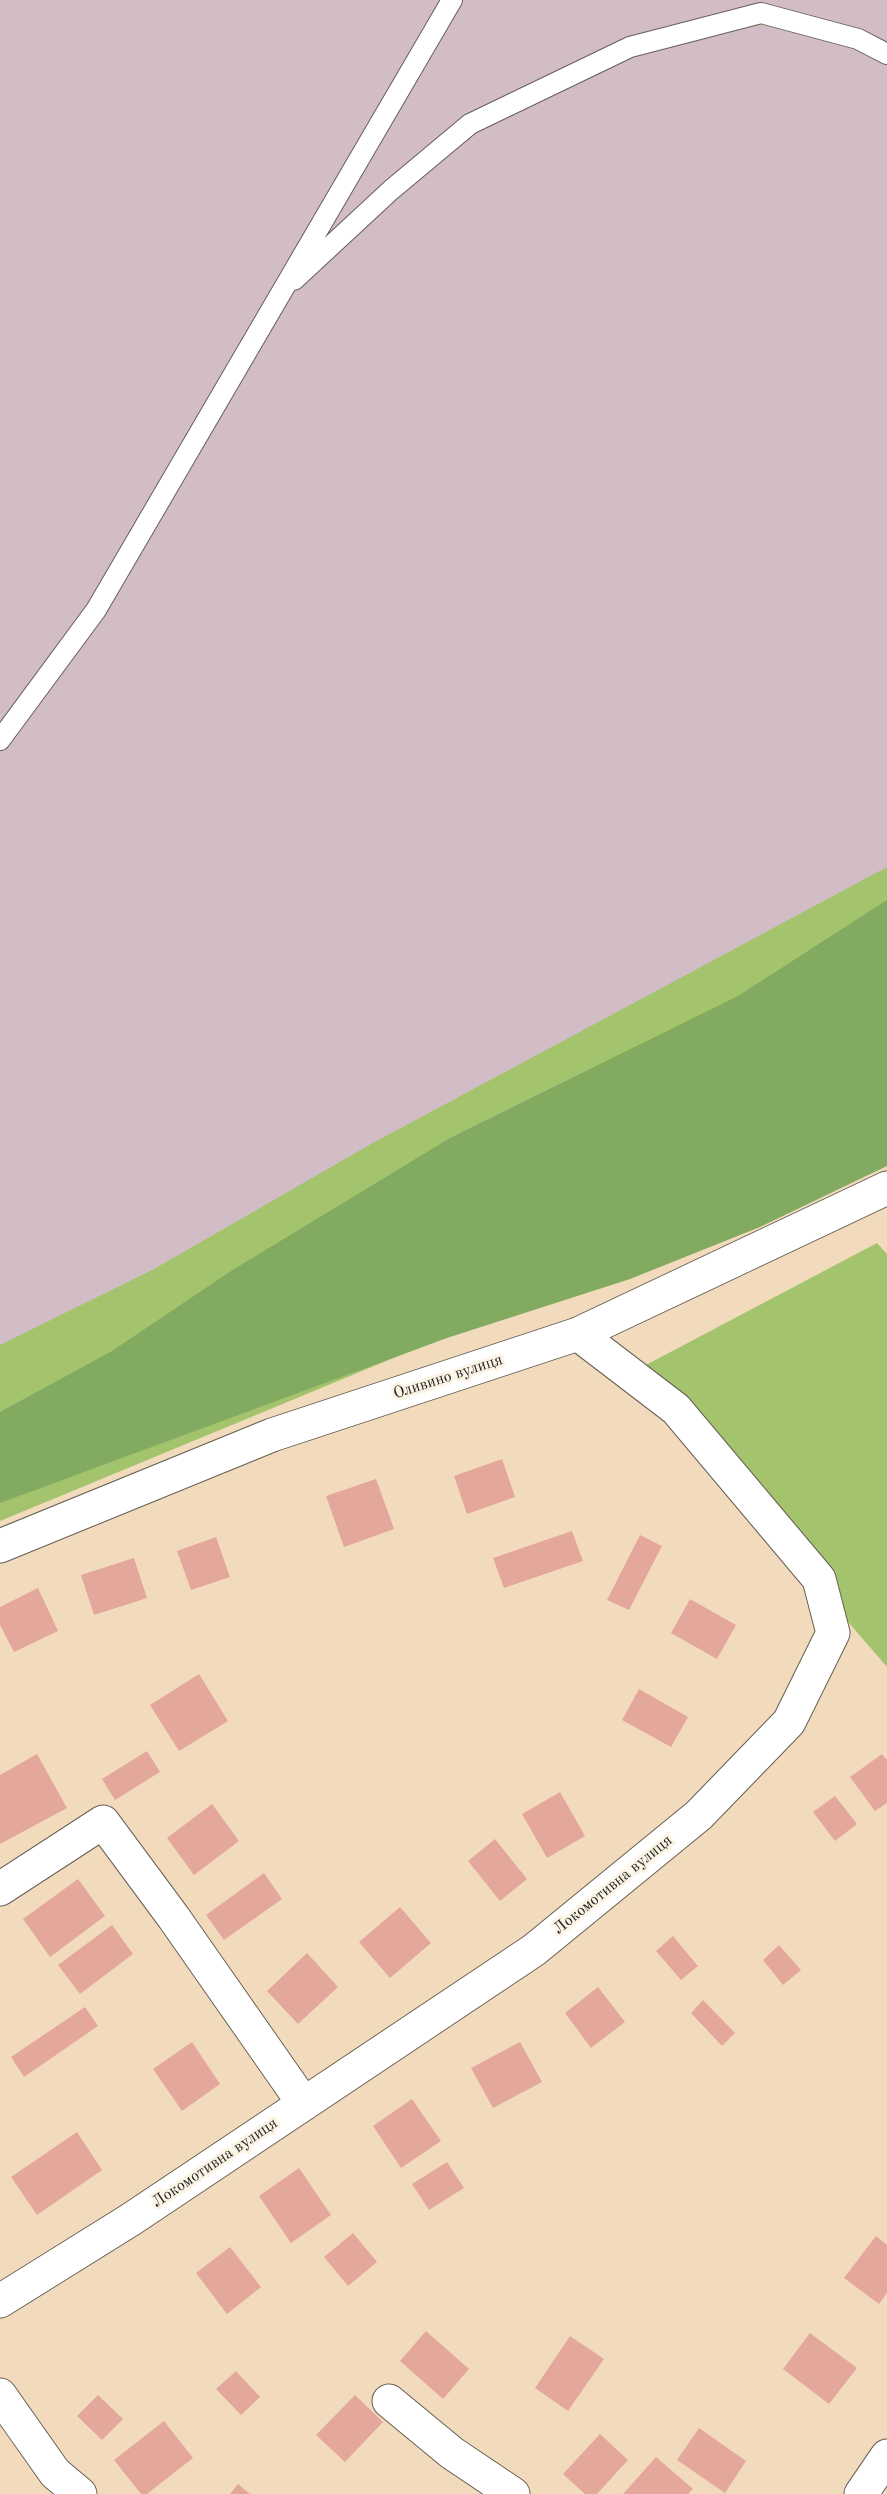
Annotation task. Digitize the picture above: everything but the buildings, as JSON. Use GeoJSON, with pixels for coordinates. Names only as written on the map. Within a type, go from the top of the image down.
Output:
{"type":"FeatureCollection","features":[{"type":"Feature","properties":{"kind":"street","name":"Оливино вулиця"},"geometry":{"type":"LineString","coordinates":[[0,1546],[272,1435],[578,1334],[887,1188]]}},
{"type":"Feature","properties":{"kind":"street","name":"Локомотивна вулиця"},"geometry":{"type":"LineString","coordinates":[[0,2301],[130,2220],[534,1950],[699,1815],[789,1722],[833,1633],[819,1579],[773,1521],[676,1409],[578,1334]]}},
{"type":"Feature","properties":{"kind":"street"},"geometry":{"type":"LineString","coordinates":[[0,1889],[103,1822],[174,1918],[304,2104]]}},
{"type":"Feature","properties":{"kind":"street"},"geometry":{"type":"LineString","coordinates":[[0,2395],[55,2473],[80,2494]]}},
{"type":"Feature","properties":{"kind":"street"},"geometry":{"type":"LineString","coordinates":[[389,2401],[452,2453],[513,2494]]}},
{"type":"Feature","properties":{"kind":"street"},"geometry":{"type":"LineString","coordinates":[[861,2494],[887,2456]]}},
{"type":"Feature","properties":{"kind":"lane"},"geometry":{"type":"LineString","coordinates":[[0,740],[96,610],[452,0]]}},
{"type":"Feature","properties":{"kind":"lane"},"geometry":{"type":"LineString","coordinates":[[280,293],[391,190],[470,124],[630,47],[761,13],[858,39],[887,54]]}},
{"type":"Feature","properties":{"kind":"shaded area"},"geometry":{"type":"Polygon","coordinates":[[[0,0],[887,0],[887,878],[0,1369],[0,0]]]}},
{"type":"Feature","properties":{"kind":"green space"},"geometry":{"type":"Polygon","coordinates":[[[887,867],[887,1161],[413,1350],[0,1521],[0,1345],[154,1269],[371,1144],[887,867]]]}},
{"type":"Feature","properties":{"kind":"green space"},"geometry":{"type":"Polygon","coordinates":[[[887,900],[887,1166],[760,1227],[630,1279],[447,1338],[0,1503],[0,1412],[112,1351],[231,1271],[450,1138],[738,996],[887,900]]]}},
{"type":"Feature","properties":{"kind":"green space"},"geometry":{"type":"Polygon","coordinates":[[[877,1243],[887,1254],[887,1667],[745,1502],[644,1366],[877,1243]]]}}]}
